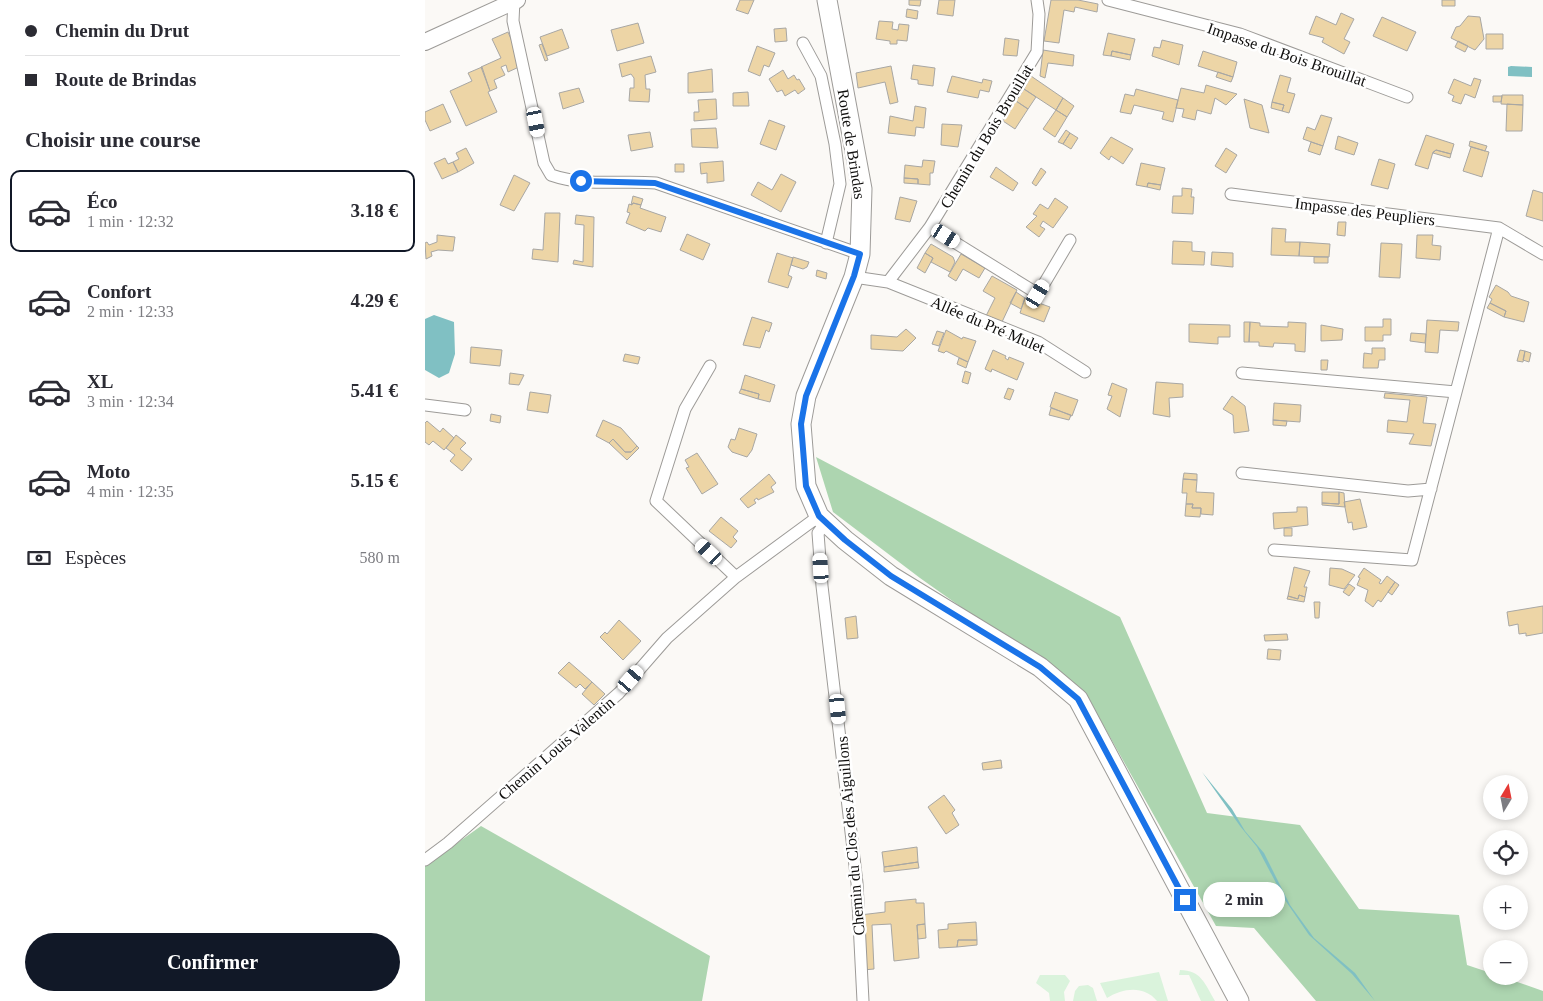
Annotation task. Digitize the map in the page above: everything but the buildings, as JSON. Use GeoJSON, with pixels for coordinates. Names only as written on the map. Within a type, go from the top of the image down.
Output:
{"type":"FeatureCollection","features":[{"type":"Feature","properties":{"kind":"main road"},"geometry":{"type":"LineString","coordinates":[[425,42],[515,0]]}},
{"type":"Feature","properties":{"kind":"main road","name":"Route de Brindas"},"geometry":{"type":"LineString","coordinates":[[827,0],[862,189],[860,254],[854,276],[806,396],[801,424],[806,486],[822,520],[891,576],[1040,667],[1078,699],[1239,1001]]}},
{"type":"Feature","properties":{"kind":"street"},"geometry":{"type":"LineString","coordinates":[[515,0],[513,21],[544,163],[551,175],[563,179],[598,183],[631,181],[655,183],[860,254]]}},
{"type":"Feature","properties":{"kind":"street","name":"Chemin du Bois Brouillat"},"geometry":{"type":"LineString","coordinates":[[888,282],[930,226],[1037,52],[1039,14],[1037,0]]}},
{"type":"Feature","properties":{"kind":"street","name":"Impasse du Bois Brouillat"},"geometry":{"type":"LineString","coordinates":[[1108,0],[1240,34],[1407,97]]}},
{"type":"Feature","properties":{"kind":"street"},"geometry":{"type":"LineString","coordinates":[[803,43],[821,76],[835,144],[840,184],[826,243]]}},
{"type":"Feature","properties":{"kind":"street","name":"Impasse des Peupliers"},"geometry":{"type":"LineString","coordinates":[[1231,194],[1499,228],[1543,254]]}},
{"type":"Feature","properties":{"kind":"street"},"geometry":{"type":"LineString","coordinates":[[930,226],[1038,294],[1070,240]]}},
{"type":"Feature","properties":{"kind":"street"},"geometry":{"type":"LineString","coordinates":[[1274,550],[1412,560],[1499,228]]}},
{"type":"Feature","properties":{"kind":"street"},"geometry":{"type":"LineString","coordinates":[[854,276],[888,282]]}},
{"type":"Feature","properties":{"kind":"street","name":"Allée du Pré Mulet"},"geometry":{"type":"LineString","coordinates":[[888,282],[1037,342],[1085,372]]}},
{"type":"Feature","properties":{"kind":"street"},"geometry":{"type":"LineString","coordinates":[[710,366],[685,409],[656,501],[736,577]]}},
{"type":"Feature","properties":{"kind":"street"},"geometry":{"type":"LineString","coordinates":[[1242,373],[1456,392]]}},
{"type":"Feature","properties":{"kind":"street"},"geometry":{"type":"LineString","coordinates":[[425,405],[465,410]]}},
{"type":"Feature","properties":{"kind":"street"},"geometry":{"type":"LineString","coordinates":[[1242,473],[1408,491],[1431,489]]}},
{"type":"Feature","properties":{"kind":"street","name":"Chemin Louis Valentin"},"geometry":{"type":"LineString","coordinates":[[425,860],[448,843],[619,693],[667,638],[736,577],[822,520]]}},
{"type":"Feature","properties":{"kind":"street","name":"Chemin du Clos des Aiguillons"},"geometry":{"type":"LineString","coordinates":[[822,520],[818,533],[857,883],[863,1001]]}},
{"type":"Feature","properties":{"kind":"green space"},"geometry":{"type":"Polygon","coordinates":[[[816,457],[1120,617],[1207,813],[1300,825],[1359,909],[1459,915],[1467,965],[1483,970],[1483,985],[1526,985],[1543,991],[1543,1001],[1316,1001],[1254,928],[1216,926],[1087,696],[920,578],[833,512],[816,457]]]}},
{"type":"Feature","properties":{"kind":"green space"},"geometry":{"type":"Polygon","coordinates":[[[481,826],[710,956],[702,1001],[425,1001],[425,866],[481,826]]]}},
{"type":"Feature","properties":{"kind":"green space"},"geometry":{"type":"Polygon","coordinates":[[[1180,970],[1193,972],[1198,975],[1215,1001],[1201,1001],[1189,975],[1179,975],[1180,970]]]}},
{"type":"Feature","properties":{"kind":"green space"},"geometry":{"type":"Polygon","coordinates":[[[1159,972],[1168,1001],[1157,1001],[1146,992],[1140,990],[1126,990],[1107,998],[1100,983],[1159,972]]]}},
{"type":"Feature","properties":{"kind":"green space"},"geometry":{"type":"Polygon","coordinates":[[[1040,975],[1065,975],[1070,981],[1064,992],[1065,1001],[1050,1001],[1049,993],[1036,983],[1040,975]]]}},
{"type":"Feature","properties":{"kind":"green space"},"geometry":{"type":"Polygon","coordinates":[[[1088,985],[1093,988],[1097,1001],[1073,1001],[1075,991],[1079,986],[1088,985]]]}},
{"type":"Feature","properties":{"kind":"water"},"geometry":{"type":"Polygon","coordinates":[[[1508,67],[1532,67],[1532,77],[1508,76],[1508,67]]]}},
{"type":"Feature","properties":{"kind":"water"},"geometry":{"type":"Polygon","coordinates":[[[434,315],[454,322],[455,354],[449,373],[439,378],[425,370],[425,319],[434,315]]]}},
{"type":"Feature","properties":{"kind":"water"},"geometry":{"type":"Polygon","coordinates":[[[1202,772],[1232,809],[1245,831],[1264,853],[1290,905],[1314,938],[1355,973],[1375,1001],[1352,974],[1309,935],[1285,900],[1257,847],[1240,826],[1202,772]]]}},
{"type":"Feature","properties":{"kind":"route"},"geometry":{"type":"LineString","coordinates":[[581,181],[598,183],[631,181],[655,183],[860,254],[854,276],[806,396],[801,424],[806,486],[819,516],[825,524],[891,576],[1040,667],[1078,699],[1185,900]]}}]}
